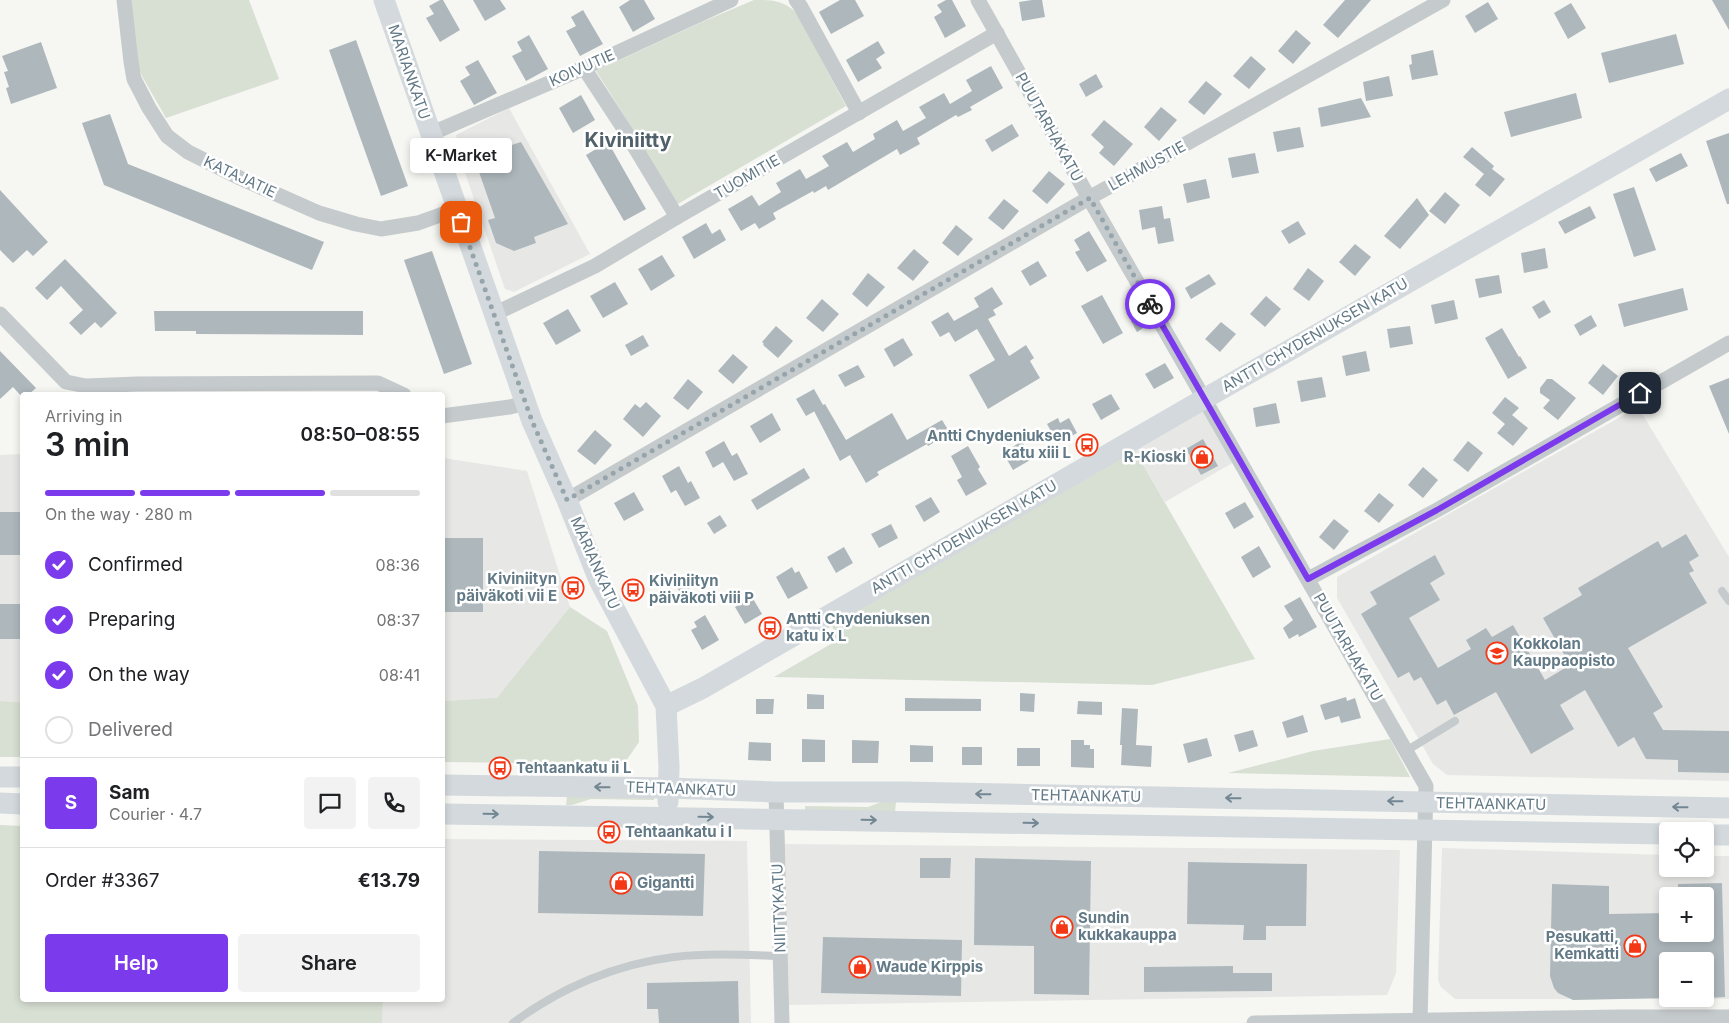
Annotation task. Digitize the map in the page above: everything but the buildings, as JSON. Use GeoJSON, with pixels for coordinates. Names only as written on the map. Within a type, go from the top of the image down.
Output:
{"type":"FeatureCollection","features":[{"type":"Feature","properties":{"kind":"main road","name":"MARIANKATU"},"geometry":{"type":"LineString","coordinates":[[384,0],[525,403],[599,580],[666,706],[669,788],[668,816]]}},
{"type":"Feature","properties":{"kind":"main road","name":"ANTTI CHYDENIUKSEN KATU"},"geometry":{"type":"LineString","coordinates":[[666,706],[703,688],[1205,398],[1729,99]]}},
{"type":"Feature","properties":{"kind":"main road"},"geometry":{"type":"LineString","coordinates":[[0,777],[20,777]]}},
{"type":"Feature","properties":{"kind":"main road","name":"TEHTAANKATU"},"geometry":{"type":"LineString","coordinates":[[445,785],[1729,808]]}},
{"type":"Feature","properties":{"kind":"main road"},"geometry":{"type":"LineString","coordinates":[[0,804],[20,804]]}},
{"type":"Feature","properties":{"kind":"main road","name":"TEHTAANKATU"},"geometry":{"type":"LineString","coordinates":[[445,814],[668,816],[1659,834]]}},
{"type":"Feature","properties":{"kind":"main road"},"geometry":{"type":"LineString","coordinates":[[1714,835],[1729,835]]}},
{"type":"Feature","properties":{"kind":"street","name":"KATAJATIE"},"geometry":{"type":"LineString","coordinates":[[124,0],[134,79],[149,108],[167,136],[188,152],[240,178],[319,213],[356,224],[381,229],[418,223],[456,209]]}},
{"type":"Feature","properties":{"kind":"street","name":"KOIVUTIE"},"geometry":{"type":"LineString","coordinates":[[430,134],[584,68],[732,0]]}},
{"type":"Feature","properties":{"kind":"street"},"geometry":{"type":"LineString","coordinates":[[796,0],[858,113]]}},
{"type":"Feature","properties":{"kind":"street","name":"PUUTARHAKATU"},"geometry":{"type":"LineString","coordinates":[[978,0],[1426,786],[1420,1021]]}},
{"type":"Feature","properties":{"kind":"street","name":"LEHMUSTIE"},"geometry":{"type":"LineString","coordinates":[[567,500],[1090,198],[1442,0]]}},
{"type":"Feature","properties":{"kind":"street","name":"TUOMITIE"},"geometry":{"type":"LineString","coordinates":[[494,314],[595,266],[997,33]]}},
{"type":"Feature","properties":{"kind":"street"},"geometry":{"type":"LineString","coordinates":[[584,68],[622,126],[677,217]]}},
{"type":"Feature","properties":{"kind":"street"},"geometry":{"type":"LineString","coordinates":[[0,314],[66,382],[87,390],[196,383],[378,383],[398,392]]}},
{"type":"Feature","properties":{"kind":"street"},"geometry":{"type":"LineString","coordinates":[[1308,579],[1437,510],[1729,343]]}},
{"type":"Feature","properties":{"kind":"street"},"geometry":{"type":"LineString","coordinates":[[445,416],[510,407],[525,403]]}},
{"type":"Feature","properties":{"kind":"street","name":"NIITTYKATU"},"geometry":{"type":"LineString","coordinates":[[776,792],[782,1023]]}},
{"type":"Feature","properties":{"kind":"street"},"geometry":{"type":"LineString","coordinates":[[1254,1023],[1729,1017]]}},
{"type":"Feature","properties":{"kind":"lane"},"geometry":{"type":"LineString","coordinates":[[1722,591],[1729,602]]}},
{"type":"Feature","properties":{"kind":"lane"},"geometry":{"type":"LineString","coordinates":[[1406,750],[1455,721]]}},
{"type":"Feature","properties":{"kind":"lane"},"geometry":{"type":"LineString","coordinates":[[514,1023],[532,1008],[578,984],[652,960],[704,955],[780,956]]}},
{"type":"Feature","properties":{"kind":"shaded area"},"geometry":{"type":"Polygon","coordinates":[[[130,0],[249,0],[279,79],[166,118],[142,76],[137,62],[130,0]]]}},
{"type":"Feature","properties":{"kind":"shaded area"},"geometry":{"type":"Polygon","coordinates":[[[754,0],[776,2],[786,5],[796,12],[846,106],[676,205],[629,123],[596,71],[754,0]]]}},
{"type":"Feature","properties":{"kind":"shaded area"},"geometry":{"type":"Polygon","coordinates":[[[509,108],[590,254],[514,292],[505,289],[464,170],[456,135],[509,108]]]}},
{"type":"Feature","properties":{"kind":"shaded area"},"geometry":{"type":"Polygon","coordinates":[[[1638,407],[1729,557],[1729,781],[1447,775],[1433,764],[1337,598],[1337,577],[1638,407]]]}},
{"type":"Feature","properties":{"kind":"shaded area"},"geometry":{"type":"Polygon","coordinates":[[[1205,408],[1234,462],[1165,502],[1134,449],[1205,408]]]}},
{"type":"Feature","properties":{"kind":"shaded area"},"geometry":{"type":"Polygon","coordinates":[[[1134,449],[1255,659],[1152,685],[774,677],[836,641],[832,625],[1134,449]]]}},
{"type":"Feature","properties":{"kind":"shaded area"},"geometry":{"type":"Polygon","coordinates":[[[20,454],[20,702],[0,701],[0,455],[20,454]]]}},
{"type":"Feature","properties":{"kind":"shaded area"},"geometry":{"type":"Polygon","coordinates":[[[445,458],[527,471],[570,607],[497,699],[445,701],[445,458]]]}},
{"type":"Feature","properties":{"kind":"shaded area"},"geometry":{"type":"Polygon","coordinates":[[[570,607],[607,631],[638,706],[639,742],[626,761],[539,763],[445,762],[445,701],[497,698],[570,607]]]}},
{"type":"Feature","properties":{"kind":"shaded area"},"geometry":{"type":"Polygon","coordinates":[[[0,701],[20,702],[20,757],[0,757],[0,701]]]}},
{"type":"Feature","properties":{"kind":"shaded area"},"geometry":{"type":"Polygon","coordinates":[[[1390,739],[1410,777],[1228,773],[1313,751],[1390,739]]]}},
{"type":"Feature","properties":{"kind":"shaded area"},"geometry":{"type":"Polygon","coordinates":[[[567,796],[654,798],[654,800],[591,799],[566,805],[567,796]]]}},
{"type":"Feature","properties":{"kind":"shaded area"},"geometry":{"type":"Polygon","coordinates":[[[884,801],[896,802],[895,812],[805,810],[805,806],[868,807],[884,801]]]}},
{"type":"Feature","properties":{"kind":"shaded area"},"geometry":{"type":"Polygon","coordinates":[[[0,825],[20,826],[20,1002],[383,1002],[382,1023],[0,1023],[0,825]]]}},
{"type":"Feature","properties":{"kind":"shaded area"},"geometry":{"type":"Polygon","coordinates":[[[445,839],[747,841],[751,1023],[382,1023],[383,1002],[445,1002],[445,839]]]}},
{"type":"Feature","properties":{"kind":"shaded area"},"geometry":{"type":"Polygon","coordinates":[[[785,844],[1400,850],[1396,973],[1387,995],[789,1005],[785,844]]]}},
{"type":"Feature","properties":{"kind":"shaded area"},"geometry":{"type":"Polygon","coordinates":[[[1442,848],[1659,855],[1659,877],[1714,877],[1714,856],[1729,856],[1729,999],[1714,999],[1714,952],[1659,952],[1659,999],[1455,999],[1441,987],[1438,980],[1442,848]]]}},
{"type":"Feature","properties":{"kind":"way so far"},"geometry":{"type":"LineString","coordinates":[[461,222],[525,403],[567,500],[1090,198],[1150,304]]}},
{"type":"Feature","properties":{"kind":"place","name":"K-Market"},"geometry":{"type":"Point","coordinates":[461,222]}},
{"type":"Feature","properties":{"kind":"place","name":"Antti Chydeniuksen katu xiii L"},"geometry":{"type":"Point","coordinates":[1087,445]}},
{"type":"Feature","properties":{"kind":"place","name":"R-Kioski"},"geometry":{"type":"Point","coordinates":[1202,457]}},
{"type":"Feature","properties":{"kind":"place","name":"Kiviniityn päiväkoti vii E"},"geometry":{"type":"Point","coordinates":[573,588]}},
{"type":"Feature","properties":{"kind":"place","name":"Kiviniityn päiväkoti viii P"},"geometry":{"type":"Point","coordinates":[633,590]}},
{"type":"Feature","properties":{"kind":"place","name":"Antti Chydeniuksen katu ix L"},"geometry":{"type":"Point","coordinates":[770,628]}},
{"type":"Feature","properties":{"kind":"place","name":"Kokkolan Kauppaopisto"},"geometry":{"type":"Point","coordinates":[1497,653]}},
{"type":"Feature","properties":{"kind":"place","name":"Tehtaankatu ii L"},"geometry":{"type":"Point","coordinates":[500,768]}},
{"type":"Feature","properties":{"kind":"place","name":"Tehtaankatu i I"},"geometry":{"type":"Point","coordinates":[609,832]}},
{"type":"Feature","properties":{"kind":"place","name":"Gigantti"},"geometry":{"type":"Point","coordinates":[621,883]}},
{"type":"Feature","properties":{"kind":"place","name":"Sundin kukkakauppa"},"geometry":{"type":"Point","coordinates":[1062,927]}},
{"type":"Feature","properties":{"kind":"place","name":"Pesukatti, Kemkatti"},"geometry":{"type":"Point","coordinates":[1635,946]}},
{"type":"Feature","properties":{"kind":"place","name":"Waude Kirppis"},"geometry":{"type":"Point","coordinates":[860,967]}},
{"type":"Feature","properties":{"kind":"district","name":"Kiviniitty"},"geometry":{"type":"Point","coordinates":[628,140]}},
{"type":"Feature","properties":{"kind":"route"},"geometry":{"type":"LineString","coordinates":[[1150,304],[1308,579],[1437,510],[1640,393]]}}]}
